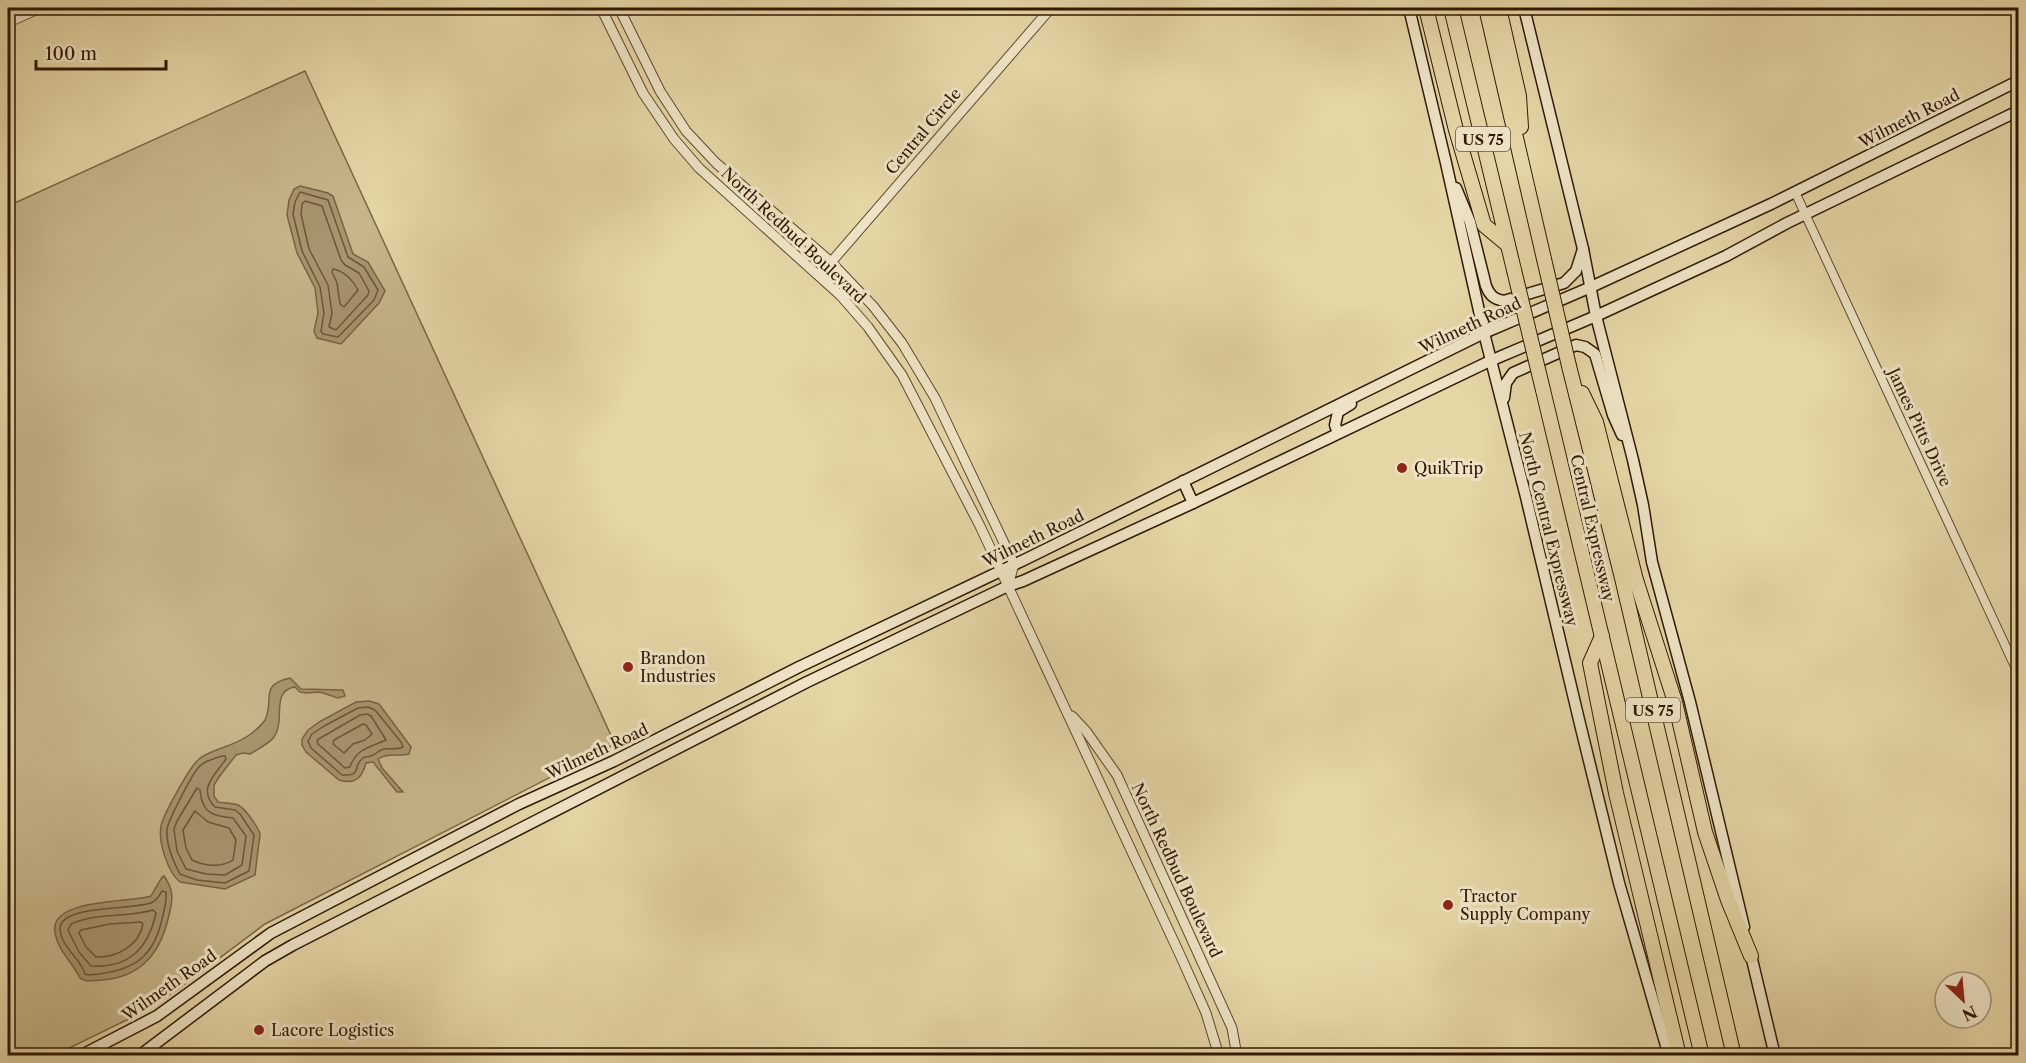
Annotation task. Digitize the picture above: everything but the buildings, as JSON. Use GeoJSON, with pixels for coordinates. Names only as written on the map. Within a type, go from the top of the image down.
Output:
{"type":"FeatureCollection","features":[{"type":"Feature","properties":{"kind":"highway"},"geometry":{"type":"LineString","coordinates":[[1426,8],[1456,130],[1484,225],[1508,244]]}},
{"type":"Feature","properties":{"kind":"highway","name":"Central Expressway"},"geometry":{"type":"LineString","coordinates":[[1451,8],[1702,1056]]}},
{"type":"Feature","properties":{"kind":"highway","name":"Central Expressway"},"geometry":{"type":"LineString","coordinates":[[1486,8],[1734,1056]]}},
{"type":"Feature","properties":{"kind":"highway"},"geometry":{"type":"LineString","coordinates":[[1499,8],[1519,96],[1523,165]]}},
{"type":"Feature","properties":{"kind":"highway"},"geometry":{"type":"LineString","coordinates":[[1569,366],[1596,422],[1636,580],[1675,702],[1705,832],[1728,900],[1751,956]]}},
{"type":"Feature","properties":{"kind":"highway"},"geometry":{"type":"LineString","coordinates":[[1602,636],[1590,663],[1616,793],[1679,1056]]}},
{"type":"Feature","properties":{"kind":"main road","name":"North Central Expressway"},"geometry":{"type":"LineString","coordinates":[[1409,8],[1490,361],[1503,405],[1619,883],[1669,1056]]}},
{"type":"Feature","properties":{"kind":"main road"},"geometry":{"type":"LineString","coordinates":[[1524,8],[1583,249],[1596,316],[1633,460],[1652,562],[1690,702],[1775,1056]]}},
{"type":"Feature","properties":{"kind":"main road","name":"Wilmeth Road"},"geometry":{"type":"LineString","coordinates":[[80,1056],[157,1016],[240,954],[287,924],[527,800],[649,743],[799,667],[1484,333],[1795,192],[2019,81]]}},
{"type":"Feature","properties":{"kind":"main road","name":"Wilmeth Road"},"geometry":{"type":"LineString","coordinates":[[139,1056],[277,954],[807,682],[1008,586],[1023,582],[1193,503],[1490,361],[1596,316],[1736,251],[1806,214],[2019,111]]}},
{"type":"Feature","properties":{"kind":"main road"},"geometry":{"type":"LineString","coordinates":[[1446,163],[1470,222],[1486,286],[1490,295],[1496,300],[1504,301],[1563,283],[1576,271],[1583,249]]}},
{"type":"Feature","properties":{"kind":"main road"},"geometry":{"type":"LineString","coordinates":[[1503,405],[1506,383],[1513,373],[1576,345],[1585,346],[1595,354],[1613,415],[1633,460]]}},
{"type":"Feature","properties":{"kind":"main road"},"geometry":{"type":"LineString","coordinates":[[1338,433],[1335,425],[1338,412],[1402,380],[1427,362]]}},
{"type":"Feature","properties":{"kind":"main road"},"geometry":{"type":"LineString","coordinates":[[1183,481],[1193,503]]}},
{"type":"Feature","properties":{"kind":"main road"},"geometry":{"type":"LineString","coordinates":[[649,743],[657,758]]}},
{"type":"Feature","properties":{"kind":"street"},"geometry":{"type":"LineString","coordinates":[[8,22],[41,8]]}},
{"type":"Feature","properties":{"kind":"street","name":"North Redbud Boulevard"},"geometry":{"type":"LineString","coordinates":[[601,8],[643,93],[668,131],[699,168],[820,275],[868,327],[902,375],[980,526],[1186,966],[1206,1013],[1219,1056]]}},
{"type":"Feature","properties":{"kind":"street","name":"North Redbud Boulevard"},"geometry":{"type":"LineString","coordinates":[[619,8],[654,80],[680,122],[696,142],[715,162],[831,262],[894,332],[926,381],[1014,564]]}},
{"type":"Feature","properties":{"kind":"street","name":"Central Circle"},"geometry":{"type":"LineString","coordinates":[[820,275],[1051,8]]}},
{"type":"Feature","properties":{"kind":"street"},"geometry":{"type":"LineString","coordinates":[[668,131],[680,122]]}},
{"type":"Feature","properties":{"kind":"street","name":"James Pitts Drive"},"geometry":{"type":"LineString","coordinates":[[1795,192],[2019,674]]}},
{"type":"Feature","properties":{"kind":"street"},"geometry":{"type":"LineString","coordinates":[[1008,586],[1014,564]]}},
{"type":"Feature","properties":{"kind":"street","name":"North Redbud Boulevard"},"geometry":{"type":"LineString","coordinates":[[1066,710],[1086,730],[1117,775],[1232,1028],[1237,1056]]}},
{"type":"Feature","properties":{"kind":"street"},"geometry":{"type":"LineString","coordinates":[[2013,1056],[2019,1053]]}},
{"type":"Feature","properties":{"kind":"shaded area"},"geometry":{"type":"Polygon","coordinates":[[[305,71],[615,744],[265,924],[181,987],[143,1012],[55,1055],[8,1055],[8,361],[11,359],[8,351],[8,206],[305,71]]]}},
{"type":"Feature","properties":{"kind":"water"},"geometry":{"type":"Polygon","coordinates":[[[300,186],[333,196],[353,254],[368,262],[385,291],[379,303],[341,344],[317,338],[314,331],[318,313],[315,288],[297,253],[287,215],[289,200],[294,189],[300,186]]]}},
{"type":"Feature","properties":{"kind":"water"},"geometry":{"type":"Polygon","coordinates":[[[290,678],[301,689],[343,690],[345,696],[338,698],[320,692],[300,692],[295,687],[287,690],[281,700],[279,723],[274,737],[250,754],[236,755],[214,785],[214,796],[218,802],[236,804],[241,807],[259,831],[255,875],[225,889],[180,882],[168,864],[160,833],[171,802],[199,759],[245,738],[261,725],[268,713],[271,689],[280,681],[290,678]]]}},
{"type":"Feature","properties":{"kind":"water"},"geometry":{"type":"Polygon","coordinates":[[[369,701],[379,704],[411,747],[409,754],[378,759],[382,768],[403,792],[397,792],[373,762],[366,763],[360,776],[354,781],[339,780],[306,752],[302,745],[302,739],[308,730],[321,721],[356,702],[369,701]]]}},
{"type":"Feature","properties":{"kind":"water"},"geometry":{"type":"Polygon","coordinates":[[[164,876],[171,890],[172,899],[161,940],[148,960],[139,968],[116,978],[90,981],[80,978],[59,946],[55,933],[56,922],[64,913],[77,908],[151,896],[164,876]]]}},
{"type":"Feature","properties":{"kind":"place","name":"QuikTrip"},"geometry":{"type":"Point","coordinates":[1402,468]}},
{"type":"Feature","properties":{"kind":"place","name":"Brandon Industries"},"geometry":{"type":"Point","coordinates":[628,667]}},
{"type":"Feature","properties":{"kind":"place","name":"Tractor Supply Company"},"geometry":{"type":"Point","coordinates":[1448,905]}},
{"type":"Feature","properties":{"kind":"place","name":"Lacore Logistics"},"geometry":{"type":"Point","coordinates":[259,1030]}}]}
